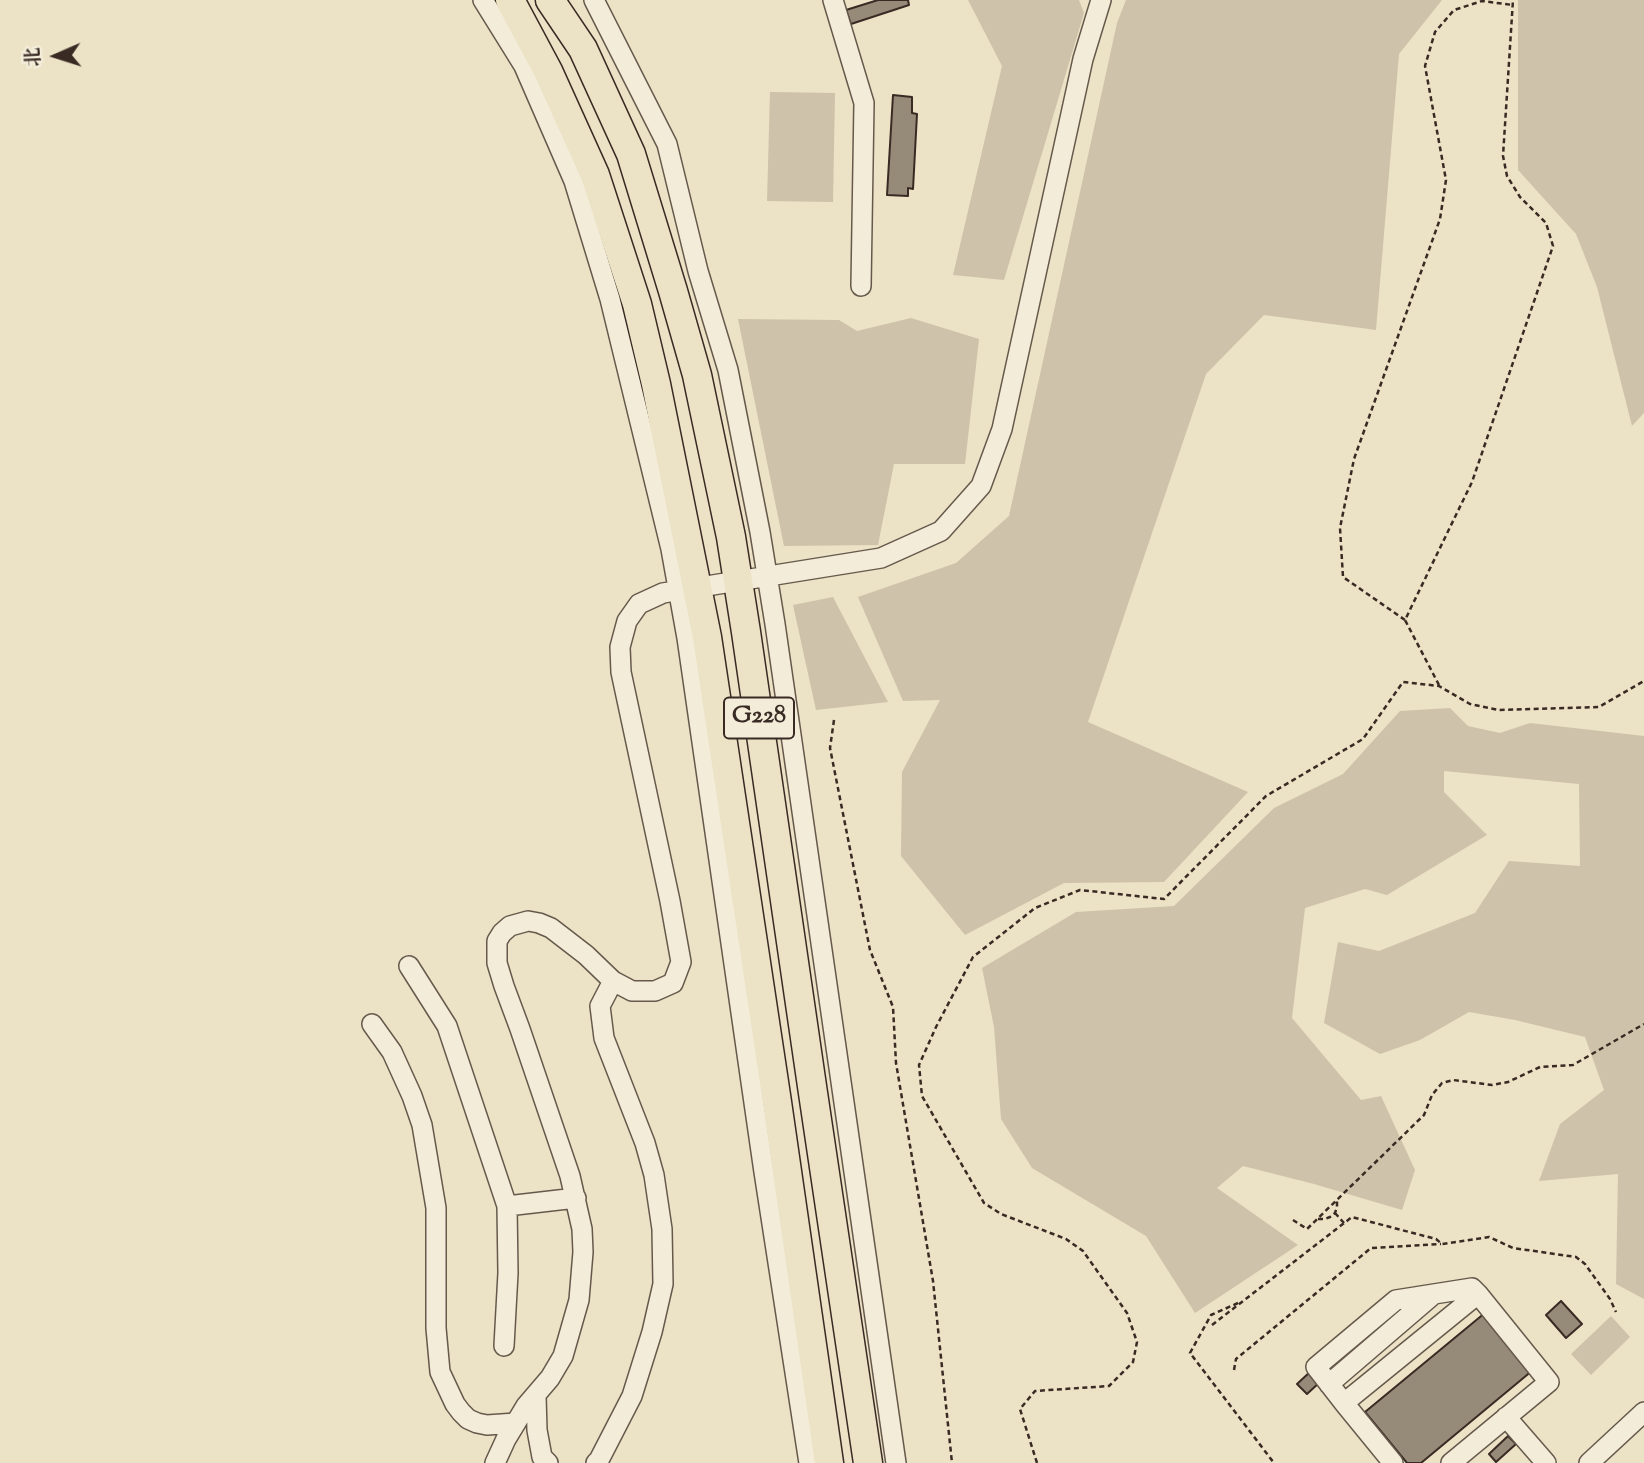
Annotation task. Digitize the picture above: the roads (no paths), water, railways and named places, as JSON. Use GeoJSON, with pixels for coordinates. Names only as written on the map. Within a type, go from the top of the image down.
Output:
{"type":"FeatureCollection","features":[{"type":"Feature","properties":{"kind":"highway","name":"G228"},"geometry":{"type":"LineString","coordinates":[[510,0],[548,71],[595,175],[637,304],[659,398],[688,589],[706,637],[829,1463]]}},
{"type":"Feature","properties":{"kind":"highway","name":"G228"},"geometry":{"type":"LineString","coordinates":[[550,0],[583,49],[631,154],[697,375],[738,581],[868,1463]]}},
{"type":"Feature","properties":{"kind":"street"},"geometry":{"type":"LineString","coordinates":[[483,0],[524,66],[574,181],[632,382],[671,549],[688,589],[809,1463]]}},
{"type":"Feature","properties":{"kind":"street"},"geometry":{"type":"LineString","coordinates":[[594,0],[667,144],[698,271],[728,370],[767,576],[896,1463]]}},
{"type":"Feature","properties":{"kind":"street"},"geometry":{"type":"LineString","coordinates":[[832,0],[864,103],[861,286]]}},
{"type":"Feature","properties":{"kind":"street"},"geometry":{"type":"LineString","coordinates":[[495,1463],[526,1406],[550,1378],[563,1356],[579,1300],[583,1252],[582,1229],[570,1176],[500,974],[497,941],[510,926],[528,921],[539,923],[551,928],[586,955],[613,981],[632,991],[655,991],[673,983],[681,962],[621,672],[620,647],[627,621],[639,604],[663,593],[881,558],[941,531],[981,486],[1002,429],[1083,59],[1101,0]]}},
{"type":"Feature","properties":{"kind":"street"},"geometry":{"type":"LineString","coordinates":[[409,966],[447,1026],[507,1206],[508,1273],[504,1346]]}},
{"type":"Feature","properties":{"kind":"street"},"geometry":{"type":"LineString","coordinates":[[596,1463],[632,1396],[652,1332],[663,1284],[662,1229],[654,1175],[645,1143],[604,1038],[600,1006],[613,981]]}},
{"type":"Feature","properties":{"kind":"street"},"geometry":{"type":"LineString","coordinates":[[372,1024],[392,1052],[422,1125],[436,1208],[436,1328],[440,1372],[455,1404],[468,1419],[487,1425],[516,1423]]}},
{"type":"Feature","properties":{"kind":"street"},"geometry":{"type":"LineString","coordinates":[[507,1206],[576,1198]]}},
{"type":"Feature","properties":{"kind":"street"},"geometry":{"type":"LineString","coordinates":[[1393,1463],[1315,1367],[1396,1300],[1472,1288],[1549,1382],[1506,1417],[1464,1459]]}},
{"type":"Feature","properties":{"kind":"street"},"geometry":{"type":"LineString","coordinates":[[1344,1403],[1478,1293]]}},
{"type":"Feature","properties":{"kind":"street"},"geometry":{"type":"LineString","coordinates":[[536,1396],[537,1430],[542,1457],[548,1463]]}},
{"type":"Feature","properties":{"kind":"street"},"geometry":{"type":"LineString","coordinates":[[1589,1463],[1644,1412]]}},
{"type":"Feature","properties":{"kind":"street"},"geometry":{"type":"LineString","coordinates":[[1506,1417],[1546,1463]]}}]}
